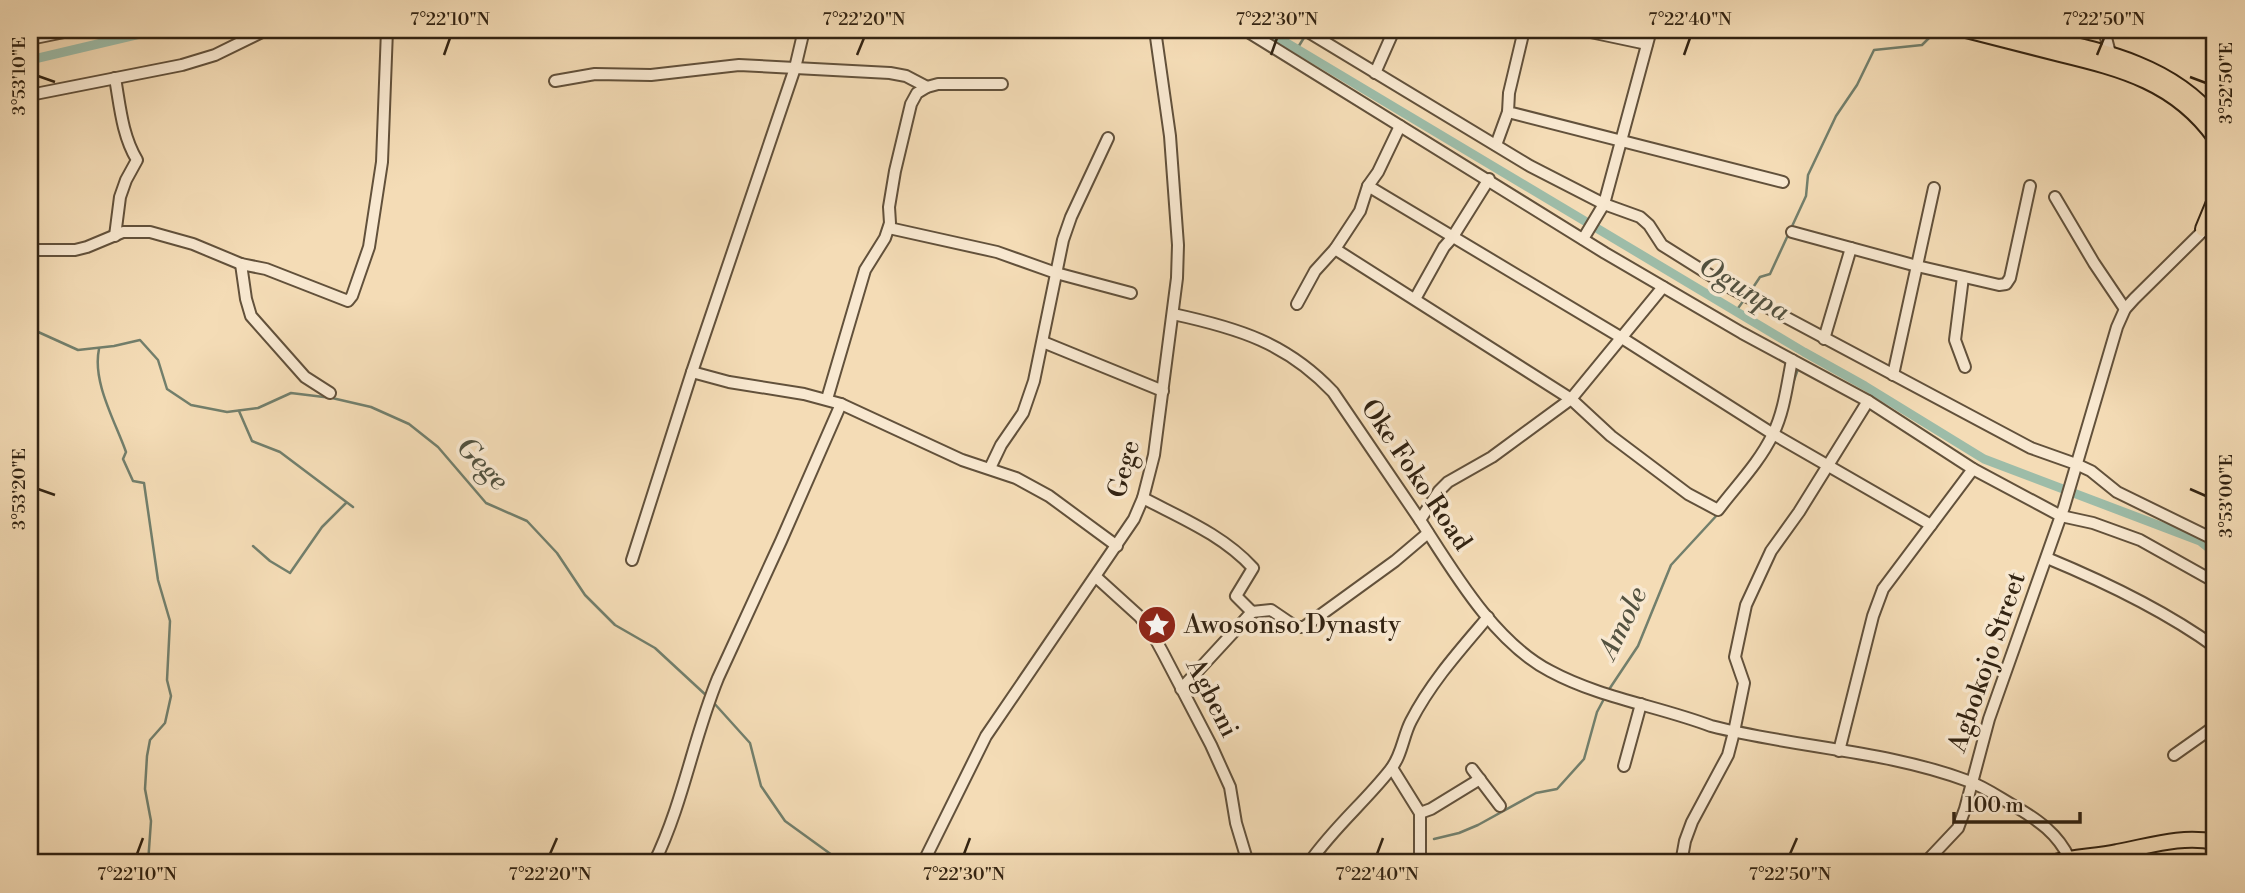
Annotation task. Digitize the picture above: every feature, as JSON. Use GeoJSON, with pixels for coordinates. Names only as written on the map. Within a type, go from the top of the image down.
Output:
{"type":"FeatureCollection","features":[{"type":"Feature","properties":{"kind":"main road"},"geometry":{"type":"LineString","coordinates":[[1966,30],[2112,61],[2137,62],[2189,92],[2215,119]]}},
{"type":"Feature","properties":{"kind":"main road"},"geometry":{"type":"LineString","coordinates":[[2011,30],[2112,61],[2177,98],[2199,118],[2215,138]]}},
{"type":"Feature","properties":{"kind":"main road"},"geometry":{"type":"LineString","coordinates":[[2203,229],[2215,200]]}},
{"type":"Feature","properties":{"kind":"main road"},"geometry":{"type":"LineString","coordinates":[[2052,863],[2069,858],[2115,853],[2159,842],[2211,838]]}},
{"type":"Feature","properties":{"kind":"street"},"geometry":{"type":"LineString","coordinates":[[30,39],[74,30]]}},
{"type":"Feature","properties":{"kind":"street"},"geometry":{"type":"LineString","coordinates":[[30,95],[182,65],[215,55],[266,30]]}},
{"type":"Feature","properties":{"kind":"street"},"geometry":{"type":"LineString","coordinates":[[30,250],[75,250],[131,230],[150,232],[184,241],[241,264],[266,269],[322,289],[345,301],[351,299],[369,247],[382,162],[387,30]]}},
{"type":"Feature","properties":{"kind":"street"},"geometry":{"type":"LineString","coordinates":[[632,560],[692,372],[796,68],[804,30]]}},
{"type":"Feature","properties":{"kind":"street","name":"Gege"},"geometry":{"type":"LineString","coordinates":[[923,863],[986,736],[1117,546],[1143,498],[1154,455],[1163,391],[1178,245],[1170,136],[1155,30]]}},
{"type":"Feature","properties":{"kind":"street"},"geometry":{"type":"LineString","coordinates":[[1245,30],[1663,287],[1868,401],[1973,469],[2063,511],[2140,540],[2215,582]]}},
{"type":"Feature","properties":{"kind":"street"},"geometry":{"type":"LineString","coordinates":[[1305,30],[1562,184],[1602,206],[1640,217],[1649,225],[1662,245],[1729,288],[2031,449],[2091,471],[2117,492],[2215,542]]}},
{"type":"Feature","properties":{"kind":"street"},"geometry":{"type":"LineString","coordinates":[[1375,73],[1394,30]]}},
{"type":"Feature","properties":{"kind":"street"},"geometry":{"type":"LineString","coordinates":[[1496,145],[1508,112],[1508,93],[1524,30]]}},
{"type":"Feature","properties":{"kind":"street"},"geometry":{"type":"LineString","coordinates":[[1581,30],[1647,44]]}},
{"type":"Feature","properties":{"kind":"street"},"geometry":{"type":"LineString","coordinates":[[1584,237],[1602,206],[1651,30]]}},
{"type":"Feature","properties":{"kind":"street"},"geometry":{"type":"LineString","coordinates":[[2104,30],[2112,61]]}},
{"type":"Feature","properties":{"kind":"street"},"geometry":{"type":"LineString","coordinates":[[555,81],[595,74],[651,75],[738,65],[890,73],[906,76],[926,87]]}},
{"type":"Feature","properties":{"kind":"street"},"geometry":{"type":"LineString","coordinates":[[115,78],[123,127],[137,160],[125,180],[120,197],[115,236]]}},
{"type":"Feature","properties":{"kind":"street"},"geometry":{"type":"LineString","coordinates":[[827,399],[864,270],[889,228],[889,207],[895,171],[911,104],[917,93],[926,87],[959,83],[1002,85]]}},
{"type":"Feature","properties":{"kind":"street"},"geometry":{"type":"LineString","coordinates":[[1508,112],[1783,182]]}},
{"type":"Feature","properties":{"kind":"street"},"geometry":{"type":"LineString","coordinates":[[1297,304],[1315,271],[1335,249],[1360,211],[1368,186],[1378,172],[1400,126]]}},
{"type":"Feature","properties":{"kind":"street"},"geometry":{"type":"LineString","coordinates":[[990,468],[1001,445],[1023,413],[1034,381],[1056,273],[1071,217],[1108,138]]}},
{"type":"Feature","properties":{"kind":"street"},"geometry":{"type":"LineString","coordinates":[[1415,299],[1444,247],[1489,179]]}},
{"type":"Feature","properties":{"kind":"street"},"geometry":{"type":"LineString","coordinates":[[1368,186],[1622,338],[1773,434],[1931,525]]}},
{"type":"Feature","properties":{"kind":"street"},"geometry":{"type":"LineString","coordinates":[[1792,232],[1917,266],[1999,285],[2006,284],[2010,278],[2030,186]]}},
{"type":"Feature","properties":{"kind":"street"},"geometry":{"type":"LineString","coordinates":[[1894,375],[1934,188]]}},
{"type":"Feature","properties":{"kind":"street"},"geometry":{"type":"LineString","coordinates":[[2055,197],[2125,309],[2215,219]]}},
{"type":"Feature","properties":{"kind":"street"},"geometry":{"type":"LineString","coordinates":[[889,228],[997,252],[1056,273],[1131,293]]}},
{"type":"Feature","properties":{"kind":"street"},"geometry":{"type":"LineString","coordinates":[[1824,339],[1851,248]]}},
{"type":"Feature","properties":{"kind":"street"},"geometry":{"type":"LineString","coordinates":[[1335,249],[1571,399],[1611,436],[1688,494],[1718,510],[1751,471],[1773,434],[1785,396],[1792,360]]}},
{"type":"Feature","properties":{"kind":"street"},"geometry":{"type":"LineString","coordinates":[[241,264],[251,316],[305,376],[330,393]]}},
{"type":"Feature","properties":{"kind":"street"},"geometry":{"type":"LineString","coordinates":[[1963,277],[1955,340],[1965,367]]}},
{"type":"Feature","properties":{"kind":"street"},"geometry":{"type":"LineString","coordinates":[[1420,520],[1448,482],[1492,457],[1571,399],[1663,287]]}},
{"type":"Feature","properties":{"kind":"street","name":"Agbokojo Street"},"geometry":{"type":"LineString","coordinates":[[1926,863],[1958,828],[1989,719],[2063,511],[2098,386],[2125,309]]}},
{"type":"Feature","properties":{"kind":"street","name":"Oke Foko Road"},"geometry":{"type":"LineString","coordinates":[[1173,314],[1232,328],[1262,339],[1286,352],[1317,375],[1334,392],[1460,583],[1488,617],[1532,660],[1551,672],[1607,694],[1734,732],[1906,763],[1970,782],[2024,812],[2051,831],[2063,844],[2069,858]]}},
{"type":"Feature","properties":{"kind":"street"},"geometry":{"type":"LineString","coordinates":[[1043,342],[1163,391]]}},
{"type":"Feature","properties":{"kind":"street"},"geometry":{"type":"LineString","coordinates":[[692,372],[841,404],[962,460],[1016,478],[1049,496],[1117,546]]}},
{"type":"Feature","properties":{"kind":"street"},"geometry":{"type":"LineString","coordinates":[[1681,863],[1692,822],[1728,755],[1734,732],[1744,683],[1735,657],[1746,605],[1772,551],[1868,401]]}},
{"type":"Feature","properties":{"kind":"street"},"geometry":{"type":"LineString","coordinates":[[654,863],[684,788],[709,700],[841,404]]}},
{"type":"Feature","properties":{"kind":"street"},"geometry":{"type":"LineString","coordinates":[[1839,751],[1882,589],[1973,469]]}},
{"type":"Feature","properties":{"kind":"street"},"geometry":{"type":"LineString","coordinates":[[1143,498],[1225,543],[1253,568],[1236,596],[1252,612]]}},
{"type":"Feature","properties":{"kind":"street"},"geometry":{"type":"LineString","coordinates":[[1181,689],[1252,612],[1271,610],[1296,627],[1304,627],[1395,561],[1428,533]]}},
{"type":"Feature","properties":{"kind":"street"},"geometry":{"type":"LineString","coordinates":[[2047,558],[2121,592],[2215,647]]}},
{"type":"Feature","properties":{"kind":"street","name":"Agbeni"},"geometry":{"type":"LineString","coordinates":[[1096,577],[1151,631],[1211,745],[1230,788],[1236,823],[1248,863]]}},
{"type":"Feature","properties":{"kind":"street"},"geometry":{"type":"LineString","coordinates":[[1309,863],[1326,839],[1392,768],[1409,724],[1423,699],[1488,617]]}},
{"type":"Feature","properties":{"kind":"street"},"geometry":{"type":"LineString","coordinates":[[1624,766],[1641,704]]}},
{"type":"Feature","properties":{"kind":"street"},"geometry":{"type":"LineString","coordinates":[[2174,755],[2215,726]]}},
{"type":"Feature","properties":{"kind":"street"},"geometry":{"type":"LineString","coordinates":[[1392,768],[1420,813],[1420,863]]}},
{"type":"Feature","properties":{"kind":"street"},"geometry":{"type":"LineString","coordinates":[[1472,769],[1500,806]]}},
{"type":"Feature","properties":{"kind":"street"},"geometry":{"type":"LineString","coordinates":[[1420,813],[1432,809],[1480,779]]}},
{"type":"Feature","properties":{"kind":"waterway","name":"Ogunpa"},"geometry":{"type":"LineString","coordinates":[[30,60],[157,30]]}},
{"type":"Feature","properties":{"kind":"waterway","name":"Ogunpa"},"geometry":{"type":"LineString","coordinates":[[1265,30],[1984,459],[2200,541],[2215,553]]}},
{"type":"Feature","properties":{"kind":"waterway"},"geometry":{"type":"LineString","coordinates":[[1297,49],[1305,36]]}},
{"type":"Feature","properties":{"kind":"waterway"},"geometry":{"type":"LineString","coordinates":[[1748,295],[1760,277],[1770,274],[1806,196],[1808,175],[1836,116],[1857,85],[1874,50],[1922,45],[1929,38]]}},
{"type":"Feature","properties":{"kind":"waterway"},"geometry":{"type":"LineString","coordinates":[[1736,311],[1744,300]]}},
{"type":"Feature","properties":{"kind":"waterway","name":"Gege"},"geometry":{"type":"LineString","coordinates":[[30,333],[36,331],[78,350],[140,340],[158,360],[167,389],[191,405],[227,412],[258,408],[291,393],[332,398],[371,407],[409,424],[438,447],[486,503],[527,521],[557,553],[585,595],[615,625],[655,648],[708,697]]}},
{"type":"Feature","properties":{"kind":"waterway"},"geometry":{"type":"LineString","coordinates":[[99,349],[99,375],[126,452],[123,459],[133,481],[144,483],[158,580],[170,621],[167,680],[171,696],[165,723],[150,740],[147,756],[145,789],[151,821],[148,863]]}},
{"type":"Feature","properties":{"kind":"waterway","name":"Amole"},"geometry":{"type":"LineString","coordinates":[[1793,383],[1799,366]]}},
{"type":"Feature","properties":{"kind":"waterway"},"geometry":{"type":"LineString","coordinates":[[239,411],[252,441],[280,452],[353,507]]}},
{"type":"Feature","properties":{"kind":"waterway"},"geometry":{"type":"LineString","coordinates":[[253,546],[290,573],[322,527],[346,503]]}},
{"type":"Feature","properties":{"kind":"waterway","name":"Amole"},"geometry":{"type":"LineString","coordinates":[[1608,691],[1638,646],[1671,565],[1718,514]]}},
{"type":"Feature","properties":{"kind":"waterway","name":"Amole"},"geometry":{"type":"LineString","coordinates":[[1434,839],[1478,825],[1536,793],[1557,789],[1584,759],[1597,712],[1605,697]]}},
{"type":"Feature","properties":{"kind":"waterway","name":"Gege"},"geometry":{"type":"LineString","coordinates":[[713,702],[750,743],[761,786],[785,821],[843,863]]}},
{"type":"Feature","properties":{"kind":"place","name":"Awosonso Dynasty"},"geometry":{"type":"Point","coordinates":[1157,625]}}]}
